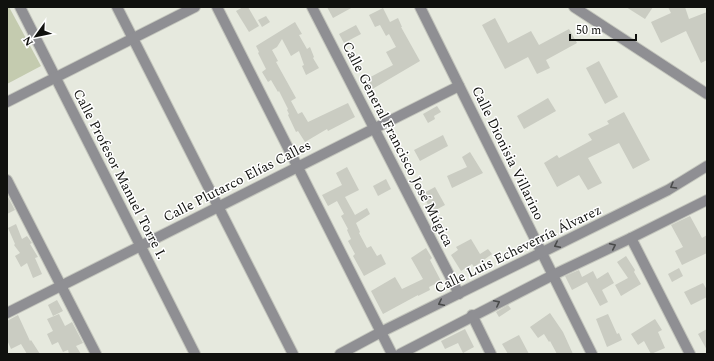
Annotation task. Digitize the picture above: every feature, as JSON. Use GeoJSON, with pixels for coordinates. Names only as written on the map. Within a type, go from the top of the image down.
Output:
{"type":"FeatureCollection","features":[{"type":"Feature","properties":{"kind":"street","name":"Calle Profesor Manuel Torre I."},"geometry":{"type":"LineString","coordinates":[[20,7],[195,354]]}},
{"type":"Feature","properties":{"kind":"street"},"geometry":{"type":"LineString","coordinates":[[117,7],[293,354]]}},
{"type":"Feature","properties":{"kind":"street"},"geometry":{"type":"LineString","coordinates":[[7,102],[195,7]]}},
{"type":"Feature","properties":{"kind":"street"},"geometry":{"type":"LineString","coordinates":[[217,7],[392,354]]}},
{"type":"Feature","properties":{"kind":"street","name":"Calle General Francisco José Múgica"},"geometry":{"type":"LineString","coordinates":[[312,7],[459,294]]}},
{"type":"Feature","properties":{"kind":"street","name":"Calle Dionisia Villarino"},"geometry":{"type":"LineString","coordinates":[[420,7],[592,354]]}},
{"type":"Feature","properties":{"kind":"street"},"geometry":{"type":"LineString","coordinates":[[574,7],[707,94]]}},
{"type":"Feature","properties":{"kind":"street","name":"Calle Plutarco Elías Calles"},"geometry":{"type":"LineString","coordinates":[[7,313],[459,86]]}},
{"type":"Feature","properties":{"kind":"street","name":"Calle Luis Echeverría Álvarez"},"geometry":{"type":"LineString","coordinates":[[340,354],[381,332],[668,190],[707,166]]}},
{"type":"Feature","properties":{"kind":"street"},"geometry":{"type":"LineString","coordinates":[[7,180],[96,354]]}},
{"type":"Feature","properties":{"kind":"street"},"geometry":{"type":"LineString","coordinates":[[400,354],[552,275],[707,200]]}},
{"type":"Feature","properties":{"kind":"street"},"geometry":{"type":"LineString","coordinates":[[631,238],[690,354]]}},
{"type":"Feature","properties":{"kind":"street"},"geometry":{"type":"LineString","coordinates":[[472,316],[491,354]]}},
{"type":"Feature","properties":{"kind":"green space"},"geometry":{"type":"Polygon","coordinates":[[[7,7],[9,7],[41,66],[7,84],[7,7]]]}},
{"type":"Feature","properties":{"kind":"building"},"geometry":{"type":"Polygon","coordinates":[[[243,7],[248,7],[259,26],[249,32],[236,11],[243,7]]]}},
{"type":"Feature","properties":{"kind":"building"},"geometry":{"type":"Polygon","coordinates":[[[327,7],[353,7],[333,18],[327,7]]]}},
{"type":"Feature","properties":{"kind":"building"},"geometry":{"type":"Polygon","coordinates":[[[626,7],[653,7],[645,19],[626,7]]]}},
{"type":"Feature","properties":{"kind":"building"},"geometry":{"type":"Polygon","coordinates":[[[668,7],[685,7],[689,19],[707,12],[707,60],[701,63],[686,31],[661,43],[651,22],[671,13],[668,7]]]}},
{"type":"Feature","properties":{"kind":"building"},"geometry":{"type":"Polygon","coordinates":[[[383,8],[390,22],[398,18],[401,27],[420,61],[369,91],[363,81],[393,65],[386,52],[396,47],[389,34],[386,36],[380,25],[375,27],[369,15],[383,8]]]}},
{"type":"Feature","properties":{"kind":"building"},"geometry":{"type":"Polygon","coordinates":[[[266,16],[270,22],[262,27],[258,20],[266,16]]]}},
{"type":"Feature","properties":{"kind":"building"},"geometry":{"type":"Polygon","coordinates":[[[495,18],[508,43],[531,31],[539,45],[569,29],[577,43],[546,60],[550,68],[537,74],[528,57],[505,69],[482,25],[495,18]]]}},
{"type":"Feature","properties":{"kind":"building"},"geometry":{"type":"Polygon","coordinates":[[[295,22],[302,34],[299,35],[307,49],[310,47],[314,57],[313,58],[319,68],[306,75],[302,66],[304,65],[299,51],[291,56],[282,39],[277,47],[272,50],[278,61],[276,62],[296,98],[291,101],[298,114],[302,112],[308,122],[348,103],[355,117],[328,131],[327,129],[305,142],[298,131],[296,132],[288,115],[288,109],[279,91],[278,92],[271,80],[268,82],[262,72],[266,69],[256,46],[295,22]]]}},
{"type":"Feature","properties":{"kind":"building"},"geometry":{"type":"Polygon","coordinates":[[[356,25],[361,34],[344,43],[339,34],[356,25]]]}},
{"type":"Feature","properties":{"kind":"building"},"geometry":{"type":"Polygon","coordinates":[[[599,61],[618,97],[605,104],[586,68],[599,61]]]}},
{"type":"Feature","properties":{"kind":"building"},"geometry":{"type":"Polygon","coordinates":[[[548,98],[556,111],[524,129],[517,116],[548,98]]]}},
{"type":"Feature","properties":{"kind":"building"},"geometry":{"type":"Polygon","coordinates":[[[437,106],[441,112],[434,116],[435,119],[428,123],[423,114],[437,106]]]}},
{"type":"Feature","properties":{"kind":"building"},"geometry":{"type":"Polygon","coordinates":[[[624,112],[650,160],[633,169],[619,143],[588,158],[602,183],[588,190],[579,175],[557,187],[544,163],[557,155],[559,158],[592,140],[588,134],[609,124],[607,121],[624,112]]]}},
{"type":"Feature","properties":{"kind":"building"},"geometry":{"type":"Polygon","coordinates":[[[443,135],[448,146],[420,161],[414,150],[443,135]]]}},
{"type":"Feature","properties":{"kind":"building"},"geometry":{"type":"Polygon","coordinates":[[[470,152],[483,173],[452,188],[447,176],[467,167],[462,157],[470,152]]]}},
{"type":"Feature","properties":{"kind":"building"},"geometry":{"type":"Polygon","coordinates":[[[347,167],[359,190],[345,197],[355,215],[367,208],[370,214],[356,223],[360,232],[359,233],[367,248],[371,246],[377,256],[381,254],[386,264],[364,276],[353,256],[355,254],[348,241],[351,239],[347,230],[348,229],[341,216],[344,214],[337,201],[328,206],[322,195],[342,185],[336,173],[347,167]]]}},
{"type":"Feature","properties":{"kind":"building"},"geometry":{"type":"Polygon","coordinates":[[[386,179],[391,189],[378,196],[373,186],[386,179]]]}},
{"type":"Feature","properties":{"kind":"building"},"geometry":{"type":"Polygon","coordinates":[[[435,187],[445,205],[432,212],[422,194],[435,187]]]}},
{"type":"Feature","properties":{"kind":"building"},"geometry":{"type":"Polygon","coordinates":[[[7,195],[15,210],[7,214],[7,195]]]}},
{"type":"Feature","properties":{"kind":"building"},"geometry":{"type":"Polygon","coordinates":[[[690,216],[702,238],[707,235],[707,253],[682,265],[675,251],[683,247],[671,225],[690,216]]]}},
{"type":"Feature","properties":{"kind":"building"},"geometry":{"type":"Polygon","coordinates":[[[16,224],[22,239],[27,236],[38,257],[35,258],[42,274],[33,278],[27,263],[21,267],[15,256],[20,253],[14,245],[15,244],[8,228],[16,224]]]}},
{"type":"Feature","properties":{"kind":"building"},"geometry":{"type":"Polygon","coordinates":[[[471,239],[480,254],[488,249],[492,254],[474,267],[472,264],[461,271],[451,255],[458,250],[456,247],[471,239]]]}},
{"type":"Feature","properties":{"kind":"building"},"geometry":{"type":"Polygon","coordinates":[[[426,248],[432,258],[430,260],[441,281],[429,287],[430,290],[383,314],[371,291],[395,277],[402,289],[423,279],[411,258],[426,248]]]}},
{"type":"Feature","properties":{"kind":"building"},"geometry":{"type":"Polygon","coordinates":[[[626,256],[635,270],[634,272],[641,284],[621,296],[615,285],[628,278],[617,262],[626,256]]]}},
{"type":"Feature","properties":{"kind":"building"},"geometry":{"type":"Polygon","coordinates":[[[679,268],[683,276],[672,282],[668,274],[679,268]]]}},
{"type":"Feature","properties":{"kind":"building"},"geometry":{"type":"Polygon","coordinates":[[[579,270],[582,277],[593,271],[597,279],[608,272],[614,283],[602,290],[608,302],[600,306],[587,282],[572,290],[565,276],[579,270]]]}},
{"type":"Feature","properties":{"kind":"building"},"geometry":{"type":"Polygon","coordinates":[[[703,283],[707,290],[707,297],[691,305],[684,292],[703,283]]]}},
{"type":"Feature","properties":{"kind":"building"},"geometry":{"type":"Polygon","coordinates":[[[57,300],[63,311],[53,316],[48,305],[57,300]]]}},
{"type":"Feature","properties":{"kind":"building"},"geometry":{"type":"Polygon","coordinates":[[[508,305],[511,309],[499,317],[496,312],[508,305]]]}},
{"type":"Feature","properties":{"kind":"building"},"geometry":{"type":"Polygon","coordinates":[[[550,313],[563,332],[573,354],[557,354],[550,341],[549,342],[544,334],[538,338],[530,327],[550,313]]]}},
{"type":"Feature","properties":{"kind":"building"},"geometry":{"type":"Polygon","coordinates":[[[59,314],[65,326],[72,322],[83,343],[76,346],[81,354],[69,354],[68,350],[63,352],[58,342],[52,345],[47,334],[53,331],[47,319],[59,314]]]}},
{"type":"Feature","properties":{"kind":"building"},"geometry":{"type":"Polygon","coordinates":[[[608,314],[617,334],[619,333],[622,340],[607,347],[596,319],[608,314]]]}},
{"type":"Feature","properties":{"kind":"building"},"geometry":{"type":"Polygon","coordinates":[[[18,315],[30,341],[31,340],[40,354],[27,354],[21,344],[11,349],[7,340],[7,321],[18,315]]]}},
{"type":"Feature","properties":{"kind":"building"},"geometry":{"type":"Polygon","coordinates":[[[655,319],[662,330],[658,332],[665,348],[651,354],[644,341],[638,345],[631,334],[655,319]]]}},
{"type":"Feature","properties":{"kind":"building"},"geometry":{"type":"Polygon","coordinates":[[[465,329],[474,347],[463,353],[458,343],[445,349],[441,341],[465,329]]]}},
{"type":"Feature","properties":{"kind":"building"},"geometry":{"type":"Polygon","coordinates":[[[707,329],[707,350],[698,334],[707,329]]]}},
{"type":"Feature","properties":{"kind":"building"},"geometry":{"type":"Polygon","coordinates":[[[519,335],[529,354],[508,354],[502,344],[519,335]]]}}]}
